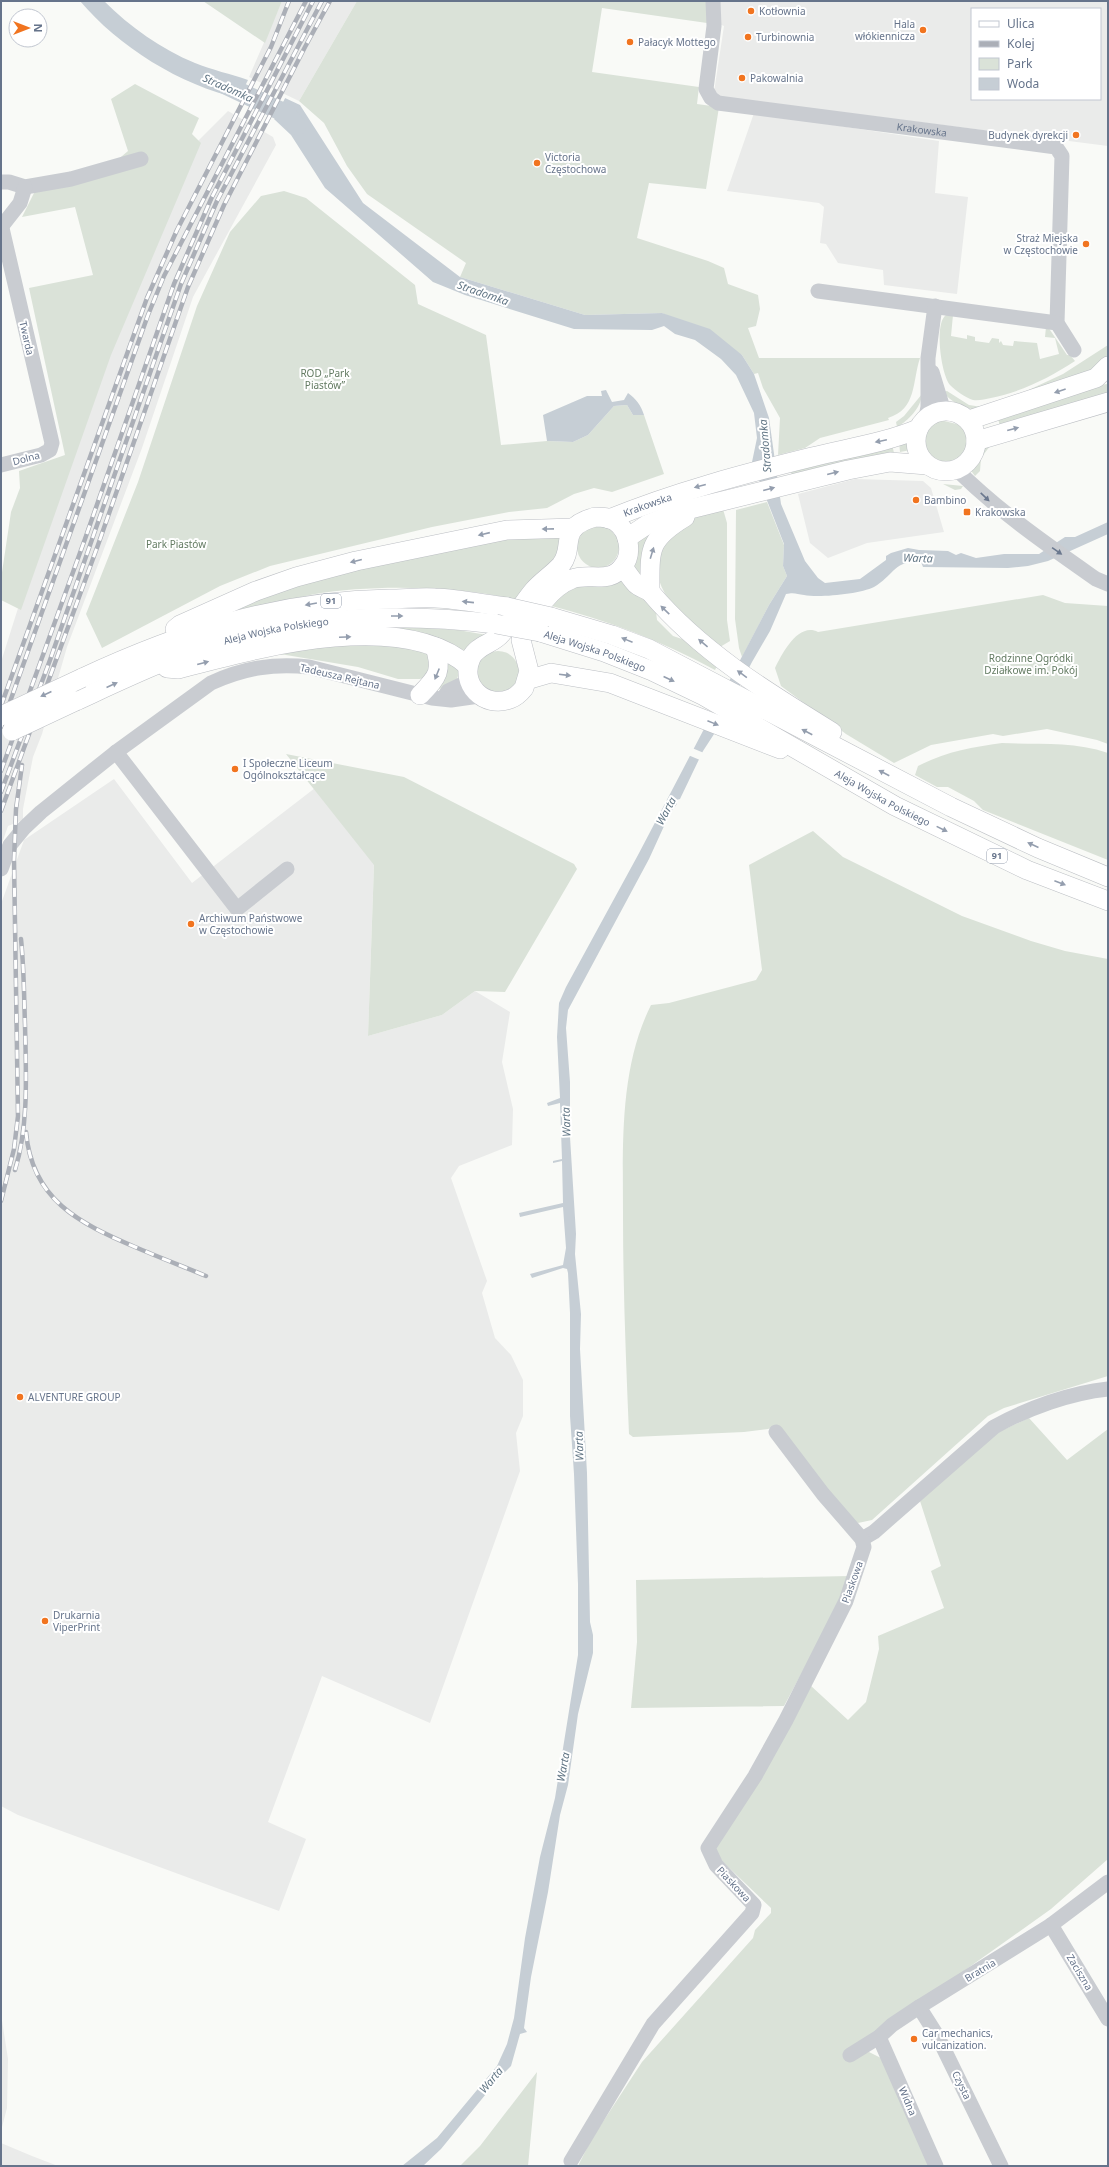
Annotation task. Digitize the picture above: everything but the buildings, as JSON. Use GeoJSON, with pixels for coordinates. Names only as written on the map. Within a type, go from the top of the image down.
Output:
{"type":"FeatureCollection","features":[{"type":"Feature","properties":{"kind":"main road"},"geometry":{"type":"LineString","coordinates":[[969,420],[1104,375]]}},
{"type":"Feature","properties":{"kind":"main road"},"geometry":{"type":"LineString","coordinates":[[976,441],[1107,403]]}},
{"type":"Feature","properties":{"kind":"main road"},"geometry":{"type":"LineString","coordinates":[[946,410],[959,414],[969,420],[974,431],[976,441],[971,457],[957,470],[942,471],[927,465],[922,460],[916,449],[916,437],[922,423],[937,412],[946,410]]}},
{"type":"Feature","properties":{"kind":"main road","name":"Krakowska"},"geometry":{"type":"LineString","coordinates":[[609,519],[672,494],[790,462],[892,439],[922,423]]}},
{"type":"Feature","properties":{"kind":"main road","name":"Krakowska"},"geometry":{"type":"LineString","coordinates":[[627,538],[661,518],[795,482],[890,462],[927,465]]}},
{"type":"Feature","properties":{"kind":"main road"},"geometry":{"type":"LineString","coordinates":[[650,592],[649,563],[657,538],[669,526],[699,508]]}},
{"type":"Feature","properties":{"kind":"main road"},"geometry":{"type":"LineString","coordinates":[[151,667],[178,669],[272,646],[331,637],[395,637],[449,651],[472,681],[494,701],[509,700],[524,688],[528,680],[528,671],[521,640],[534,616],[550,595],[572,579],[583,577],[602,578],[613,575],[623,567],[628,556],[627,538],[619,524],[609,519],[595,517],[574,528],[569,535],[562,564],[535,589],[502,634],[477,650],[471,657],[472,681]]}},
{"type":"Feature","properties":{"kind":"main road"},"geometry":{"type":"LineString","coordinates":[[160,644],[180,625],[249,593],[296,577],[389,553],[507,530],[574,528]]}},
{"type":"Feature","properties":{"kind":"main road"},"geometry":{"type":"LineString","coordinates":[[528,680],[551,673],[590,678],[630,690],[693,716],[746,710],[722,660],[682,627],[659,605],[650,592],[636,584],[623,567]]}},
{"type":"Feature","properties":{"kind":"main road","name":"Aleja Wojska Polskiego"},"geometry":{"type":"LineString","coordinates":[[1,716],[82,678],[160,644],[210,626],[245,617],[324,602],[434,598],[507,607],[551,617],[620,638],[649,649],[708,688],[746,710],[838,772],[895,806],[1027,870],[1108,902]]}},
{"type":"Feature","properties":{"kind":"main road","name":"Aleja Wojska Polskiego"},"geometry":{"type":"LineString","coordinates":[[1,736],[151,667],[230,639],[282,627],[350,618],[447,618],[496,624],[540,632],[604,652],[652,671],[708,688]]}},
{"type":"Feature","properties":{"kind":"main road"},"geometry":{"type":"LineString","coordinates":[[420,696],[436,678],[440,669],[436,647]]}},
{"type":"Feature","properties":{"kind":"main road","name":"Aleja Wojska Polskiego"},"geometry":{"type":"LineString","coordinates":[[746,710],[854,757],[914,789],[1001,831],[1108,877]]}},
{"type":"Feature","properties":{"kind":"street","name":"Krakowska"},"geometry":{"type":"LineString","coordinates":[[713,1],[714,26],[706,89],[711,98],[718,104],[1056,147],[1062,156],[1057,323]]}},
{"type":"Feature","properties":{"kind":"street"},"geometry":{"type":"LineString","coordinates":[[1,182],[8,182],[25,187],[71,179],[141,159]]}},
{"type":"Feature","properties":{"kind":"street","name":"Twarda"},"geometry":{"type":"LineString","coordinates":[[25,187],[20,203],[1,225],[52,443],[50,450]]}},
{"type":"Feature","properties":{"kind":"street"},"geometry":{"type":"LineString","coordinates":[[818,291],[1057,323],[1074,350]]}},
{"type":"Feature","properties":{"kind":"street"},"geometry":{"type":"LineString","coordinates":[[922,423],[928,407],[928,358],[935,306]]}},
{"type":"Feature","properties":{"kind":"street"},"geometry":{"type":"LineString","coordinates":[[928,358],[942,404],[946,410]]}},
{"type":"Feature","properties":{"kind":"street","name":"Dolna"},"geometry":{"type":"LineString","coordinates":[[1,465],[41,455],[50,450]]}},
{"type":"Feature","properties":{"kind":"street"},"geometry":{"type":"LineString","coordinates":[[957,470],[990,502],[1024,529],[1102,581]]}},
{"type":"Feature","properties":{"kind":"street","name":"Tadeusza Rejtana"},"geometry":{"type":"LineString","coordinates":[[1,869],[10,846],[24,828],[116,752],[212,683],[244,670],[262,666],[290,665],[309,667],[420,696],[451,700],[472,681]]}},
{"type":"Feature","properties":{"kind":"street"},"geometry":{"type":"LineString","coordinates":[[116,752],[238,909],[287,869]]}},
{"type":"Feature","properties":{"kind":"street"},"geometry":{"type":"LineString","coordinates":[[776,1432],[824,1494],[862,1539],[874,1532],[994,1427],[1013,1416],[1084,1392],[1108,1389]]}},
{"type":"Feature","properties":{"kind":"street","name":"Piaskowa"},"geometry":{"type":"LineString","coordinates":[[571,2161],[653,2024],[752,1913],[754,1906],[716,1865],[708,1848],[755,1776],[846,1601],[864,1547],[862,1539]]}},
{"type":"Feature","properties":{"kind":"street","name":"Bratnia"},"geometry":{"type":"LineString","coordinates":[[850,2055],[880,2037],[892,2025],[919,2007],[1051,1924],[1108,1882]]}},
{"type":"Feature","properties":{"kind":"street","name":"Zaciszna"},"geometry":{"type":"LineString","coordinates":[[1051,1924],[1108,2019]]}},
{"type":"Feature","properties":{"kind":"street","name":"Czysta"},"geometry":{"type":"LineString","coordinates":[[919,2007],[938,2037],[1001,2166]]}},
{"type":"Feature","properties":{"kind":"street","name":"Widna"},"geometry":{"type":"LineString","coordinates":[[880,2037],[936,2166]]}},
{"type":"Feature","properties":{"kind":"shaded area"},"geometry":{"type":"Polygon","coordinates":[[[282,1],[357,1],[299,101],[249,77],[282,1]]]}},
{"type":"Feature","properties":{"kind":"shaded area"},"geometry":{"type":"Polygon","coordinates":[[[719,1],[1108,1],[1108,146],[721,97],[714,92],[724,26],[719,24],[719,1]]]}},
{"type":"Feature","properties":{"kind":"shaded area"},"geometry":{"type":"Polygon","coordinates":[[[228,111],[273,137],[276,145],[193,297],[142,448],[67,647],[42,734],[33,757],[23,809],[23,820],[8,826],[1,846],[1,662],[62,469],[187,152],[228,111]]]}},
{"type":"Feature","properties":{"kind":"shaded area"},"geometry":{"type":"Polygon","coordinates":[[[754,113],[939,141],[935,193],[968,197],[957,294],[884,285],[883,270],[838,263],[826,244],[820,243],[824,207],[819,203],[727,191],[754,113]]]}},
{"type":"Feature","properties":{"kind":"shaded area"},"geometry":{"type":"Polygon","coordinates":[[[855,479],[923,481],[931,488],[944,532],[867,543],[828,558],[810,543],[798,494],[855,479]]]}},
{"type":"Feature","properties":{"kind":"shaded area"},"geometry":{"type":"Polygon","coordinates":[[[114,779],[192,883],[315,788],[374,864],[368,1036],[442,1015],[475,991],[510,1012],[502,1062],[513,1109],[512,1145],[459,1166],[451,1178],[487,1281],[482,1293],[495,1338],[511,1355],[523,1380],[523,1416],[516,1433],[520,1471],[430,1723],[322,1676],[268,1822],[306,1839],[279,1911],[18,1815],[1,1806],[1,904],[24,840],[114,779]]]}},
{"type":"Feature","properties":{"kind":"shaded area"},"geometry":{"type":"Polygon","coordinates":[[[1,2014],[8,2059],[7,2108],[1,2131],[1,2014]]]}},
{"type":"Feature","properties":{"kind":"shaded area"},"geometry":{"type":"Polygon","coordinates":[[[1,2143],[32,2156],[58,2166],[1,2166],[1,2143]]]}},
{"type":"Feature","properties":{"kind":"green space"},"geometry":{"type":"Polygon","coordinates":[[[203,1],[282,1],[265,43],[203,1]]]}},
{"type":"Feature","properties":{"kind":"green space","name":"Victoria Częstochowa"},"geometry":{"type":"Polygon","coordinates":[[[357,1],[707,1],[707,23],[602,8],[592,72],[699,87],[697,104],[719,107],[706,189],[649,183],[637,238],[708,261],[724,268],[728,284],[758,295],[760,309],[756,326],[748,328],[759,358],[920,358],[912,394],[904,408],[897,414],[888,418],[889,420],[820,438],[805,448],[778,455],[780,418],[763,388],[758,373],[754,374],[742,355],[662,313],[585,315],[460,277],[466,263],[367,194],[347,166],[324,123],[299,101],[357,1]]]}},
{"type":"Feature","properties":{"kind":"green space"},"geometry":{"type":"Polygon","coordinates":[[[135,84],[199,118],[192,134],[201,143],[111,355],[21,610],[1,600],[1,579],[11,512],[20,488],[19,471],[65,455],[29,288],[93,275],[75,207],[22,217],[35,191],[95,179],[128,151],[111,99],[135,84]]]}},
{"type":"Feature","properties":{"kind":"green space","name":"ROD „Park Piastów”"},"geometry":{"type":"Polygon","coordinates":[[[284,191],[306,198],[415,285],[418,304],[486,335],[501,445],[547,441],[573,442],[588,435],[614,406],[627,405],[633,415],[644,415],[664,474],[612,492],[594,488],[574,494],[547,508],[509,512],[432,527],[270,566],[220,586],[102,648],[86,614],[138,482],[197,306],[230,232],[261,196],[284,191]]]}},
{"type":"Feature","properties":{"kind":"green space"},"geometry":{"type":"Polygon","coordinates":[[[946,315],[953,315],[951,336],[967,339],[967,335],[975,337],[975,341],[989,343],[992,338],[999,339],[999,343],[1001,341],[1003,345],[1013,346],[1014,341],[1037,343],[1040,359],[1059,354],[1055,338],[1045,337],[1046,327],[1048,327],[1067,355],[1070,355],[1075,361],[1045,379],[1013,392],[980,400],[967,398],[950,385],[944,371],[940,349],[940,328],[942,320],[946,315]]]}},
{"type":"Feature","properties":{"kind":"green space"},"geometry":{"type":"Polygon","coordinates":[[[1108,345],[1108,357],[1095,370],[1020,394],[1063,374],[1108,345]]]}},
{"type":"Feature","properties":{"kind":"green space"},"geometry":{"type":"Polygon","coordinates":[[[1108,384],[1108,395],[1000,427],[998,418],[1096,385],[1108,384]]]}},
{"type":"Feature","properties":{"kind":"green space"},"geometry":{"type":"Polygon","coordinates":[[[947,391],[969,405],[982,407],[976,410],[966,408],[954,402],[943,392],[947,391]]]}},
{"type":"Feature","properties":{"kind":"green space"},"geometry":{"type":"Polygon","coordinates":[[[922,394],[917,409],[897,427],[896,422],[904,416],[922,394]]]}},
{"type":"Feature","properties":{"kind":"green space"},"geometry":{"type":"Polygon","coordinates":[[[940,420],[965,426],[970,432],[971,439],[969,447],[957,460],[949,463],[939,462],[930,457],[926,453],[923,446],[922,438],[924,431],[931,424],[940,420]]]}},
{"type":"Feature","properties":{"kind":"green space"},"geometry":{"type":"Polygon","coordinates":[[[899,442],[910,442],[911,450],[900,452],[899,442]]]}},
{"type":"Feature","properties":{"kind":"green space"},"geometry":{"type":"Polygon","coordinates":[[[892,444],[894,453],[793,477],[790,470],[892,444]]]}},
{"type":"Feature","properties":{"kind":"green space"},"geometry":{"type":"Polygon","coordinates":[[[984,445],[990,446],[981,458],[980,471],[975,476],[969,468],[984,445]]]}},
{"type":"Feature","properties":{"kind":"green space"},"geometry":{"type":"Polygon","coordinates":[[[943,484],[963,486],[961,489],[955,490],[943,484]]]}},
{"type":"Feature","properties":{"kind":"green space"},"geometry":{"type":"Polygon","coordinates":[[[767,502],[784,545],[783,566],[787,576],[769,605],[742,657],[739,648],[735,619],[736,510],[767,502]]]}},
{"type":"Feature","properties":{"kind":"green space"},"geometry":{"type":"Polygon","coordinates":[[[723,509],[727,523],[727,620],[730,641],[720,647],[683,616],[668,598],[658,576],[658,565],[661,546],[691,519],[723,509]]]}},
{"type":"Feature","properties":{"kind":"green space"},"geometry":{"type":"Polygon","coordinates":[[[658,523],[648,588],[633,571],[635,542],[658,523]]]}},
{"type":"Feature","properties":{"kind":"green space"},"geometry":{"type":"Polygon","coordinates":[[[598,526],[613,532],[619,547],[613,562],[598,568],[583,562],[577,547],[583,532],[598,526]]]}},
{"type":"Feature","properties":{"kind":"green space"},"geometry":{"type":"Polygon","coordinates":[[[563,536],[560,556],[518,600],[495,595],[444,589],[363,589],[315,594],[285,600],[197,623],[237,606],[342,572],[501,540],[563,536]]]}},
{"type":"Feature","properties":{"kind":"green space"},"geometry":{"type":"Polygon","coordinates":[[[621,576],[656,612],[657,620],[673,636],[688,641],[717,666],[715,670],[695,659],[634,632],[592,617],[548,605],[568,587],[621,576]]]}},
{"type":"Feature","properties":{"kind":"green space","name":"Rodzinne Ogródki Działkowe im. Pokój"},"geometry":{"type":"Polygon","coordinates":[[[1043,595],[1065,603],[1108,606],[1108,744],[1097,740],[1047,729],[1003,736],[993,734],[931,745],[894,763],[846,734],[781,686],[775,668],[786,648],[797,635],[804,631],[811,630],[818,632],[1043,595]]]}},
{"type":"Feature","properties":{"kind":"green space"},"geometry":{"type":"Polygon","coordinates":[[[412,627],[458,630],[487,635],[467,651],[447,644],[379,629],[412,627]]]}},
{"type":"Feature","properties":{"kind":"green space"},"geometry":{"type":"Polygon","coordinates":[[[396,643],[432,656],[431,674],[420,679],[398,679],[358,667],[274,653],[305,646],[396,643]]]}},
{"type":"Feature","properties":{"kind":"green space"},"geometry":{"type":"Polygon","coordinates":[[[498,651],[513,657],[519,672],[513,687],[498,693],[483,687],[477,672],[483,657],[498,651]]]}},
{"type":"Feature","properties":{"kind":"green space"},"geometry":{"type":"Polygon","coordinates":[[[445,662],[458,663],[458,676],[454,684],[445,688],[433,689],[445,662]]]}},
{"type":"Feature","properties":{"kind":"green space"},"geometry":{"type":"Polygon","coordinates":[[[1002,743],[1069,745],[1095,749],[1108,753],[1108,860],[983,810],[974,801],[948,787],[937,787],[915,775],[918,766],[938,757],[969,748],[1002,743]]]}},
{"type":"Feature","properties":{"kind":"green space"},"geometry":{"type":"Polygon","coordinates":[[[286,754],[404,777],[574,864],[577,869],[505,992],[475,991],[442,1015],[368,1036],[374,865],[286,754]]]}},
{"type":"Feature","properties":{"kind":"green space"},"geometry":{"type":"Polygon","coordinates":[[[813,831],[843,857],[962,916],[1031,941],[1065,951],[1108,959],[1108,1376],[1004,1408],[988,1416],[872,1520],[858,1523],[852,1519],[776,1426],[768,1429],[744,1432],[633,1437],[629,1434],[624,1271],[623,1135],[628,1081],[633,1055],[651,1005],[669,1003],[756,980],[762,970],[749,865],[813,831]]]}},
{"type":"Feature","properties":{"kind":"green space"},"geometry":{"type":"Polygon","coordinates":[[[1029,1418],[1067,1460],[1108,1429],[1108,1859],[1051,1909],[961,1973],[856,2055],[869,2052],[881,2058],[929,2166],[578,2166],[591,2140],[642,2062],[753,1938],[755,1930],[771,1913],[771,1908],[723,1862],[714,1850],[810,1685],[848,1720],[866,1702],[879,1649],[878,1636],[944,1608],[931,1571],[941,1566],[920,1501],[996,1433],[1029,1418]]]}},
{"type":"Feature","properties":{"kind":"green space"},"geometry":{"type":"Polygon","coordinates":[[[850,1576],[835,1611],[784,1706],[631,1708],[637,1642],[636,1580],[850,1576]]]}},
{"type":"Feature","properties":{"kind":"green space"},"geometry":{"type":"Polygon","coordinates":[[[537,2072],[528,2166],[460,2166],[480,2146],[537,2072]]]}},
{"type":"Feature","properties":{"kind":"water"},"geometry":{"type":"Polygon","coordinates":[[[80,1],[104,1],[124,20],[170,51],[201,65],[248,80],[239,98],[195,84],[152,62],[95,18],[80,1]]]}},
{"type":"Feature","properties":{"kind":"water","name":"Warta"},"geometry":{"type":"Polygon","coordinates":[[[285,98],[300,105],[363,203],[460,277],[585,315],[662,313],[710,329],[742,355],[754,374],[769,418],[781,504],[805,561],[818,578],[825,583],[860,579],[886,560],[886,556],[908,548],[948,551],[956,555],[961,553],[976,558],[1004,554],[1039,554],[1065,537],[1075,537],[1108,522],[1108,534],[1048,561],[1028,566],[1008,568],[923,567],[921,562],[912,562],[899,566],[881,583],[874,587],[859,592],[819,596],[793,593],[786,594],[770,631],[752,662],[718,728],[703,751],[680,799],[676,800],[677,804],[670,813],[649,859],[568,1010],[566,1028],[570,1082],[570,1137],[576,1234],[575,1254],[581,1314],[580,1349],[587,1473],[590,1622],[593,1635],[593,1653],[578,1714],[568,1785],[560,1815],[548,1892],[531,1977],[524,2028],[527,2032],[520,2034],[511,2066],[499,2078],[441,2149],[423,2166],[402,2166],[437,2138],[497,2066],[507,2044],[514,2018],[525,1938],[540,1857],[555,1798],[578,1655],[578,1584],[574,1474],[570,1416],[570,1313],[568,1273],[567,1269],[563,1268],[532,1278],[530,1274],[563,1265],[566,1248],[563,1207],[520,1217],[519,1213],[563,1203],[562,1161],[553,1163],[553,1161],[562,1159],[560,1103],[548,1106],[547,1103],[560,1098],[557,1037],[559,1003],[566,987],[638,855],[769,605],[787,576],[783,566],[784,544],[752,462],[757,438],[754,413],[736,375],[721,359],[695,340],[675,334],[664,326],[652,330],[574,329],[465,295],[433,282],[325,188],[291,135],[274,119],[285,98]]]}},
{"type":"Feature","properties":{"kind":"water"},"geometry":{"type":"Polygon","coordinates":[[[606,390],[612,402],[624,400],[628,393],[638,402],[644,415],[633,415],[627,405],[614,406],[588,435],[573,442],[547,441],[543,415],[587,396],[602,396],[601,391],[606,390]]]}},
{"type":"Feature","properties":{"kind":"pier"},"geometry":{"type":"Polygon","coordinates":[[[286,96],[273,121],[272,118],[283,97],[286,96]]]}},
{"type":"Feature","properties":{"kind":"pier"},"geometry":{"type":"Polygon","coordinates":[[[692,748],[704,753],[700,760],[688,755],[692,748]]]}},
{"type":"Feature","properties":{"kind":"waterway","name":"Stradomka"},"geometry":{"type":"LineString","coordinates":[[219,82],[287,114],[297,126]]}},
{"type":"Feature","properties":{"kind":"railway"},"geometry":{"type":"LineString","coordinates":[[1,706],[147,298],[177,230],[271,47],[289,1]]}},
{"type":"Feature","properties":{"kind":"railway"},"geometry":{"type":"LineString","coordinates":[[1,727],[148,315],[164,276],[306,1]]}},
{"type":"Feature","properties":{"kind":"railway"},"geometry":{"type":"LineString","coordinates":[[1,771],[85,539],[174,284],[211,199],[313,1]]}},
{"type":"Feature","properties":{"kind":"railway"},"geometry":{"type":"LineString","coordinates":[[1,792],[50,660],[181,284],[217,201],[322,1]]}},
{"type":"Feature","properties":{"kind":"railway"},"geometry":{"type":"LineString","coordinates":[[1,811],[98,545],[188,287],[224,205],[330,1]]}},
{"type":"Feature","properties":{"kind":"railway"},"geometry":{"type":"LineString","coordinates":[[1,1201],[14,1149],[18,1116],[14,860],[16,809],[22,765]]}},
{"type":"Feature","properties":{"kind":"railway"},"geometry":{"type":"LineString","coordinates":[[15,1170],[23,1135],[26,1098],[23,961],[21,939]]}},
{"type":"Feature","properties":{"kind":"railway"},"geometry":{"type":"LineString","coordinates":[[26,1132],[30,1155],[38,1175],[48,1192],[62,1206],[77,1218],[114,1238],[206,1276]]}},
{"type":"Feature","properties":{"kind":"place","name":"Kotłownia"},"geometry":{"type":"Point","coordinates":[751,11]}},
{"type":"Feature","properties":{"kind":"place","name":"Hala włókiennicza"},"geometry":{"type":"Point","coordinates":[923,30]}},
{"type":"Feature","properties":{"kind":"place","name":"Turbinownia"},"geometry":{"type":"Point","coordinates":[748,37]}},
{"type":"Feature","properties":{"kind":"place","name":"Pałacyk Mottego"},"geometry":{"type":"Point","coordinates":[630,42]}},
{"type":"Feature","properties":{"kind":"place","name":"Pakowalnia"},"geometry":{"type":"Point","coordinates":[742,78]}},
{"type":"Feature","properties":{"kind":"place","name":"Budynek dyrekcji"},"geometry":{"type":"Point","coordinates":[1076,135]}},
{"type":"Feature","properties":{"kind":"place","name":"Victoria Częstochowa"},"geometry":{"type":"Point","coordinates":[537,163]}},
{"type":"Feature","properties":{"kind":"place","name":"Straż Miejska w Częstochowie"},"geometry":{"type":"Point","coordinates":[1086,244]}},
{"type":"Feature","properties":{"kind":"place","name":"Bambino"},"geometry":{"type":"Point","coordinates":[916,500]}},
{"type":"Feature","properties":{"kind":"place","name":"Krakowska"},"geometry":{"type":"Point","coordinates":[967,512]}},
{"type":"Feature","properties":{"kind":"place","name":"I Społeczne Liceum Ogólnokształcące"},"geometry":{"type":"Point","coordinates":[235,769]}},
{"type":"Feature","properties":{"kind":"place","name":"Archiwum Państwowe w Częstochowie"},"geometry":{"type":"Point","coordinates":[191,924]}},
{"type":"Feature","properties":{"kind":"place","name":"ALVENTURE GROUP"},"geometry":{"type":"Point","coordinates":[20,1397]}},
{"type":"Feature","properties":{"kind":"place","name":"Drukarnia ViperPrint"},"geometry":{"type":"Point","coordinates":[45,1621]}},
{"type":"Feature","properties":{"kind":"place","name":"Car mechanics, vulcanization."},"geometry":{"type":"Point","coordinates":[914,2039]}},
{"type":"Feature","properties":{"kind":"park label","name":"Park Piastów"},"geometry":{"type":"Point","coordinates":[176,544]}}]}
